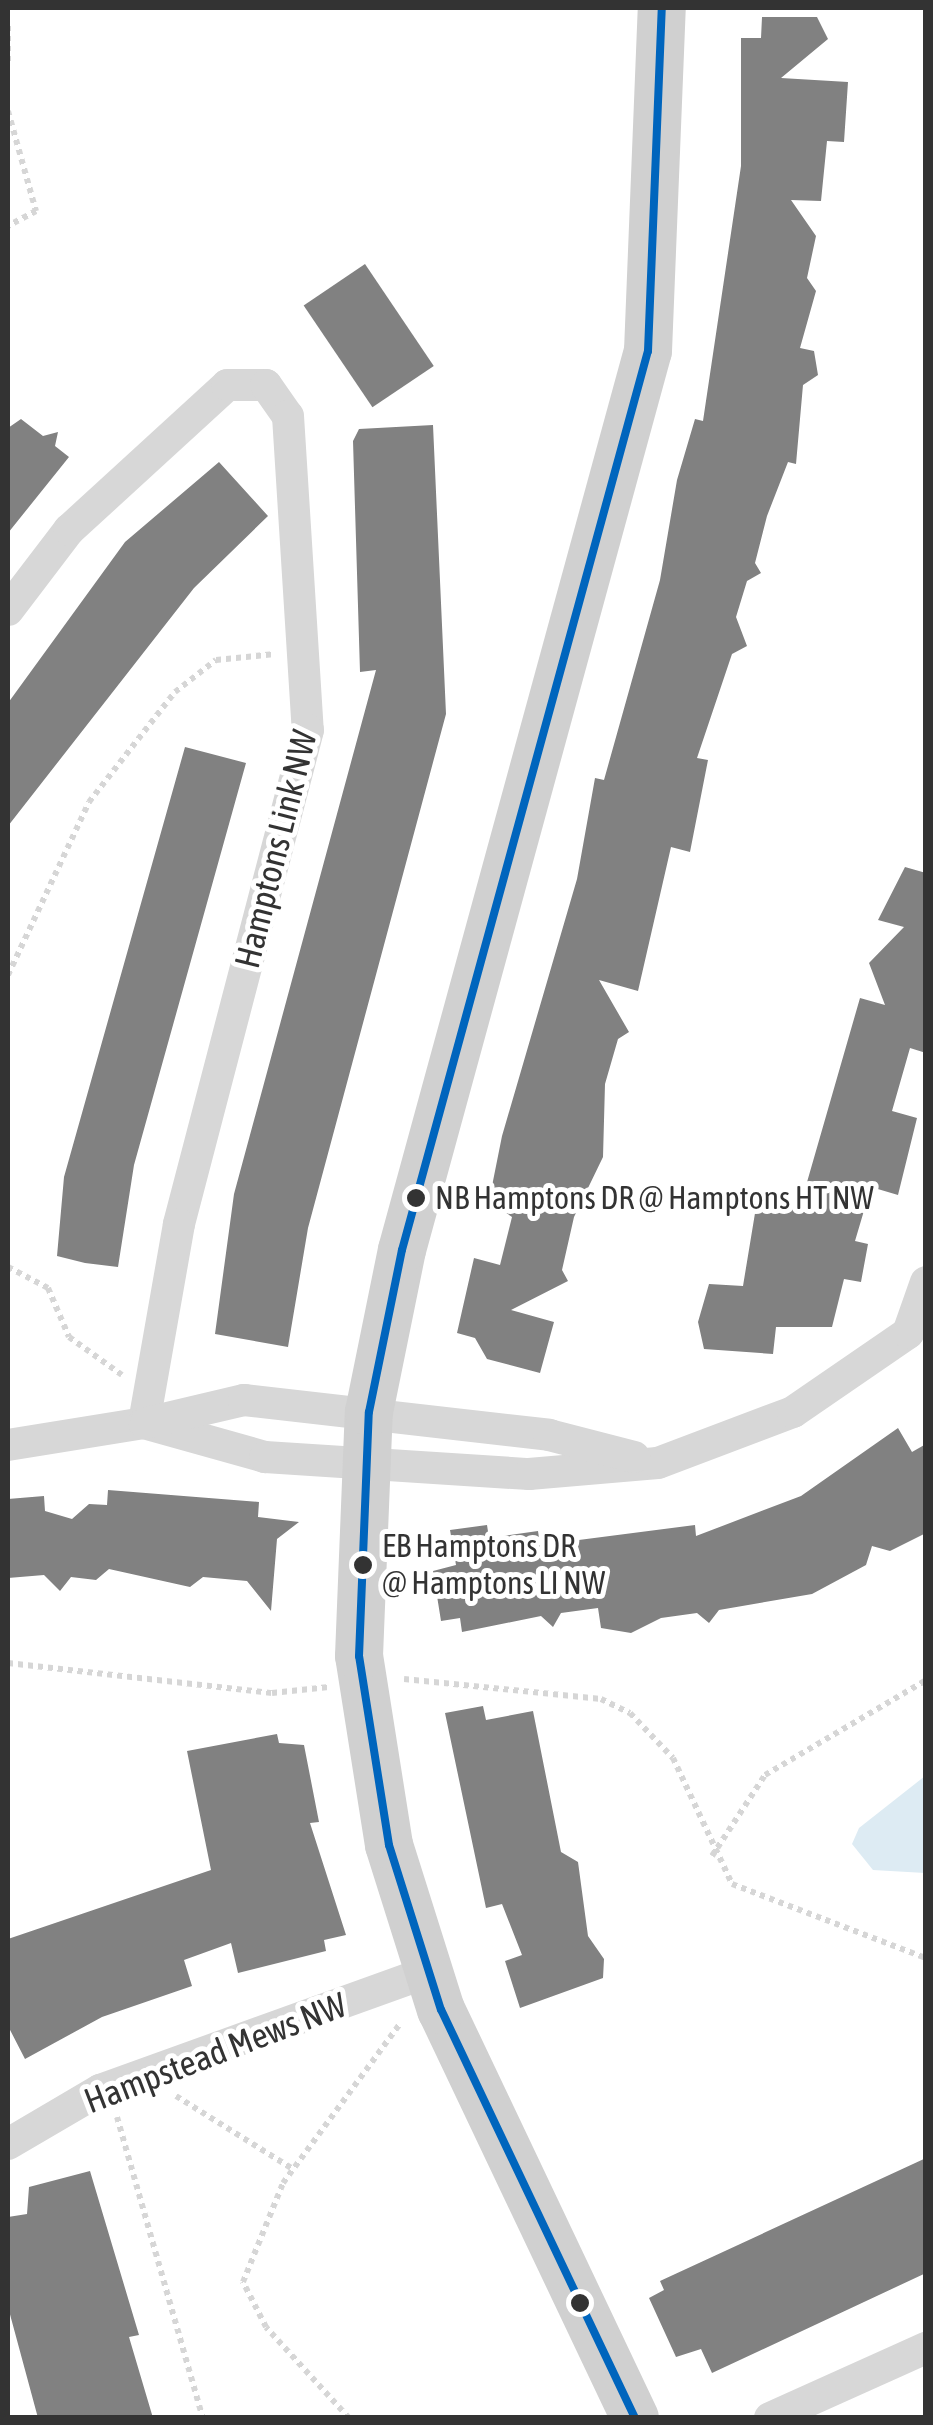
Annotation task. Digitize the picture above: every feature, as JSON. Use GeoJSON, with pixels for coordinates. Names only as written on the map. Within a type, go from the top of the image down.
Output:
{"type":"FeatureCollection","features":[{"type":"Feature","properties":{"kind":"street"},"geometry":{"type":"LineString","coordinates":[[635,2418],[527,2207],[427,1972],[389,1845],[359,1656],[369,1412],[402,1250],[648,352],[662,8]]}},
{"type":"Feature","properties":{"kind":"street","name":"Hamptons Link NW"},"geometry":{"type":"LineString","coordinates":[[8,610],[69,530],[226,385],[266,386],[288,416],[308,730],[179,1224],[144,1423]]}},
{"type":"Feature","properties":{"kind":"street"},"geometry":{"type":"LineString","coordinates":[[144,1423],[265,1457],[529,1474],[658,1463],[793,1412],[908,1334],[926,1282]]}},
{"type":"Feature","properties":{"kind":"street"},"geometry":{"type":"LineString","coordinates":[[8,1444],[144,1423],[244,1400],[549,1434],[658,1463]]}},
{"type":"Feature","properties":{"kind":"street","name":"Hampstead Mews NW"},"geometry":{"type":"LineString","coordinates":[[8,2144],[100,2090],[427,1972]]}},
{"type":"Feature","properties":{"kind":"street"},"geometry":{"type":"LineString","coordinates":[[770,2418],[926,2348]]}},
{"type":"Feature","properties":{"kind":"path"},"geometry":{"type":"LineString","coordinates":[[8,26],[8,62]]}},
{"type":"Feature","properties":{"kind":"path"},"geometry":{"type":"LineString","coordinates":[[8,111],[36,211],[8,226]]}},
{"type":"Feature","properties":{"kind":"path"},"geometry":{"type":"LineString","coordinates":[[8,974],[90,802],[174,692],[216,660],[259,652],[304,658]]}},
{"type":"Feature","properties":{"kind":"path"},"geometry":{"type":"LineString","coordinates":[[8,1267],[48,1288],[69,1337],[150,1388]]}},
{"type":"Feature","properties":{"kind":"path"},"geometry":{"type":"LineString","coordinates":[[8,1664],[272,1693],[335,1686]]}},
{"type":"Feature","properties":{"kind":"path"},"geometry":{"type":"LineString","coordinates":[[404,1680],[601,1699],[630,1713],[672,1758],[711,1857],[739,1888],[926,1958]]}},
{"type":"Feature","properties":{"kind":"path"},"geometry":{"type":"LineString","coordinates":[[711,1857],[765,1775],[926,1680]]}},
{"type":"Feature","properties":{"kind":"path"},"geometry":{"type":"LineString","coordinates":[[349,2418],[266,2326],[243,2282],[257,2231],[293,2169],[399,2025]]}},
{"type":"Feature","properties":{"kind":"path"},"geometry":{"type":"LineString","coordinates":[[170,2088],[293,2169]]}},
{"type":"Feature","properties":{"kind":"path"},"geometry":{"type":"LineString","coordinates":[[100,2090],[116,2116],[204,2418]]}},
{"type":"Feature","properties":{"kind":"shaded area"},"geometry":{"type":"Polygon","coordinates":[[[925,1776],[925,1873],[873,1870],[852,1844],[859,1828],[925,1776]]]}},
{"type":"Feature","properties":{"kind":"building"},"geometry":{"type":"Polygon","coordinates":[[[762,17],[817,17],[828,39],[781,78],[848,82],[844,142],[827,141],[821,201],[791,200],[816,236],[807,278],[816,291],[800,348],[814,351],[818,375],[803,385],[796,464],[788,462],[767,516],[755,563],[761,573],[747,581],[736,617],[747,646],[732,654],[697,758],[708,760],[690,852],[671,847],[638,991],[599,980],[629,1032],[618,1039],[605,1084],[603,1157],[574,1217],[562,1270],[568,1281],[511,1310],[554,1322],[540,1373],[487,1359],[475,1338],[457,1333],[474,1258],[500,1265],[512,1217],[489,1201],[502,1136],[577,879],[595,778],[604,780],[660,580],[677,480],[695,419],[703,421],[741,166],[741,38],[761,38],[762,17]]]}},
{"type":"Feature","properties":{"kind":"building"},"geometry":{"type":"Polygon","coordinates":[[[365,264],[434,366],[372,407],[304,305],[365,264]]]}},
{"type":"Feature","properties":{"kind":"building"},"geometry":{"type":"Polygon","coordinates":[[[21,419],[43,436],[58,432],[55,446],[69,457],[8,533],[8,428],[21,419]]]}},
{"type":"Feature","properties":{"kind":"building"},"geometry":{"type":"Polygon","coordinates":[[[433,425],[446,714],[308,1228],[288,1347],[215,1334],[234,1194],[376,670],[360,672],[353,441],[359,429],[433,425]]]}},
{"type":"Feature","properties":{"kind":"building"},"geometry":{"type":"Polygon","coordinates":[[[219,462],[268,516],[194,588],[8,826],[8,703],[125,542],[219,462]]]}},
{"type":"Feature","properties":{"kind":"building"},"geometry":{"type":"Polygon","coordinates":[[[185,747],[246,763],[134,1165],[118,1267],[85,1263],[57,1256],[64,1177],[185,747]]]}},
{"type":"Feature","properties":{"kind":"building"},"geometry":{"type":"Polygon","coordinates":[[[905,867],[926,873],[926,1053],[910,1048],[892,1111],[917,1118],[898,1195],[871,1187],[855,1241],[868,1244],[861,1282],[844,1279],[832,1327],[776,1327],[773,1354],[704,1349],[698,1322],[709,1284],[743,1286],[758,1195],[801,1203],[860,998],[885,1005],[869,963],[904,927],[878,920],[905,867]]]}},
{"type":"Feature","properties":{"kind":"building"},"geometry":{"type":"Polygon","coordinates":[[[898,1428],[912,1452],[926,1444],[926,1533],[890,1551],[872,1546],[866,1565],[812,1594],[719,1610],[709,1623],[697,1613],[661,1618],[631,1633],[601,1628],[598,1608],[561,1613],[553,1627],[541,1616],[462,1632],[460,1618],[441,1621],[433,1571],[456,1565],[450,1530],[487,1525],[489,1538],[538,1531],[540,1545],[695,1525],[696,1536],[801,1496],[898,1428]]]}},
{"type":"Feature","properties":{"kind":"building"},"geometry":{"type":"Polygon","coordinates":[[[108,1490],[259,1502],[258,1517],[299,1522],[277,1539],[271,1611],[247,1581],[203,1577],[190,1587],[109,1569],[96,1580],[71,1577],[60,1591],[44,1575],[8,1578],[8,1499],[44,1496],[45,1511],[72,1519],[89,1504],[107,1505],[108,1490]]]}},
{"type":"Feature","properties":{"kind":"building"},"geometry":{"type":"Polygon","coordinates":[[[483,1706],[486,1720],[533,1711],[561,1852],[578,1862],[588,1936],[604,1959],[603,1978],[520,2008],[505,1961],[522,1955],[502,1904],[486,1908],[445,1713],[483,1706]]]}},
{"type":"Feature","properties":{"kind":"building"},"geometry":{"type":"Polygon","coordinates":[[[277,1734],[279,1743],[304,1745],[319,1822],[310,1823],[346,1935],[324,1940],[326,1951],[238,1973],[231,1943],[184,1960],[192,1986],[102,2017],[25,2059],[8,2026],[8,1939],[211,1870],[187,1751],[277,1734]]]}},
{"type":"Feature","properties":{"kind":"building"},"geometry":{"type":"Polygon","coordinates":[[[926,2158],[926,2273],[712,2373],[701,2349],[676,2357],[649,2298],[664,2290],[660,2281],[926,2158]]]}},
{"type":"Feature","properties":{"kind":"building"},"geometry":{"type":"Polygon","coordinates":[[[90,2171],[139,2335],[129,2337],[153,2418],[38,2418],[8,2307],[8,2217],[27,2214],[29,2187],[90,2171]]]}},
{"type":"Feature","properties":{"kind":"transit line"},"geometry":{"type":"LineString","coordinates":[[635,2418],[441,2010],[389,1845],[359,1656],[369,1412],[402,1250],[648,351],[662,8]]}},
{"type":"Feature","properties":{"kind":"place","name":"NB Hamptons DR @ Hamptons HT NW"},"geometry":{"type":"Point","coordinates":[416,1198]}},
{"type":"Feature","properties":{"kind":"place","name":"EB Hamptons DR @ Hamptons LI NW"},"geometry":{"type":"Point","coordinates":[363,1565]}}]}
